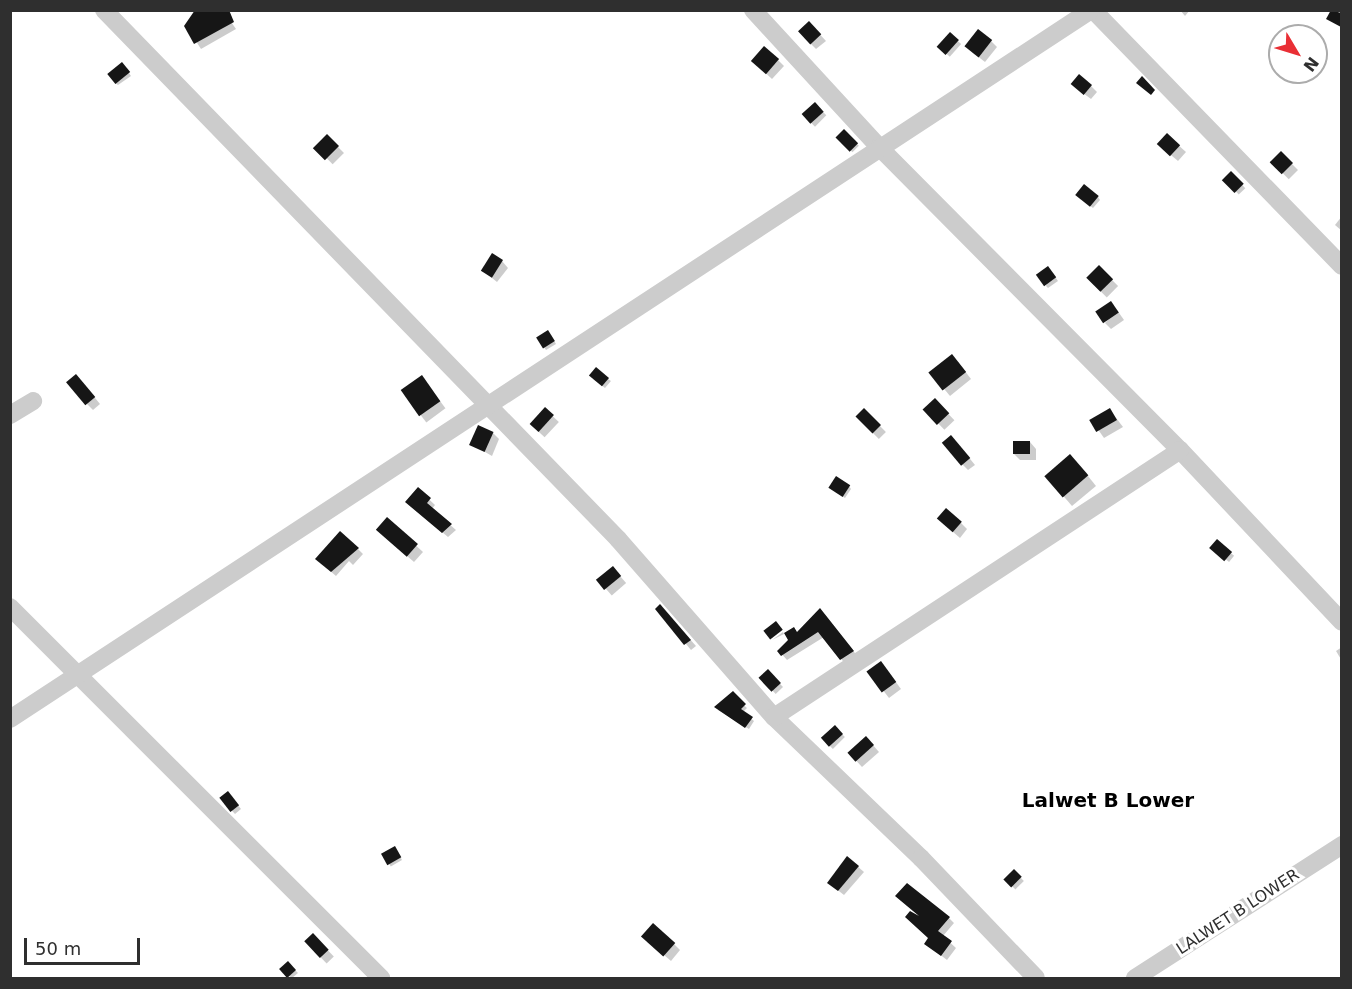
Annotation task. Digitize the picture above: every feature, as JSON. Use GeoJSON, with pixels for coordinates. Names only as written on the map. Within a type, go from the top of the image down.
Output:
{"type":"FeatureCollection","features":[{"type":"Feature","properties":{"kind":"street"},"geometry":{"type":"LineString","coordinates":[[104,10],[625,547],[774,717],[921,858],[1036,978]]}},
{"type":"Feature","properties":{"kind":"street"},"geometry":{"type":"LineString","coordinates":[[753,10],[879,147],[1180,450],[1341,622]]}},
{"type":"Feature","properties":{"kind":"street"},"geometry":{"type":"LineString","coordinates":[[10,719],[879,147],[1092,10],[1341,266]]}},
{"type":"Feature","properties":{"kind":"street"},"geometry":{"type":"LineString","coordinates":[[10,415],[33,401]]}},
{"type":"Feature","properties":{"kind":"street"},"geometry":{"type":"LineString","coordinates":[[774,717],[1180,450]]}},
{"type":"Feature","properties":{"kind":"street"},"geometry":{"type":"LineString","coordinates":[[10,607],[77,677],[381,978]]}},
{"type":"Feature","properties":{"kind":"street","name":"LALWET B LOWER"},"geometry":{"type":"LineString","coordinates":[[1135,978],[1341,844]]}},
{"type":"Feature","properties":{"kind":"building"},"geometry":{"type":"Polygon","coordinates":[[[195,10],[229,10],[234,22],[194,44],[184,26],[195,10]]]}},
{"type":"Feature","properties":{"kind":"building"},"geometry":{"type":"Polygon","coordinates":[[[1331,10],[1341,13],[1341,27],[1326,19],[1331,10]]]}},
{"type":"Feature","properties":{"kind":"building"},"geometry":{"type":"Polygon","coordinates":[[[809,21],[821,34],[810,44],[798,31],[809,21]]]}},
{"type":"Feature","properties":{"kind":"building"},"geometry":{"type":"Polygon","coordinates":[[[978,29],[992,40],[979,57],[964,46],[978,29]]]}},
{"type":"Feature","properties":{"kind":"building"},"geometry":{"type":"Polygon","coordinates":[[[950,32],[959,40],[946,55],[937,47],[950,32]]]}},
{"type":"Feature","properties":{"kind":"building"},"geometry":{"type":"Polygon","coordinates":[[[764,46],[779,59],[766,74],[751,61],[764,46]]]}},
{"type":"Feature","properties":{"kind":"building"},"geometry":{"type":"Polygon","coordinates":[[[122,62],[130,72],[115,84],[107,74],[122,62]]]}},
{"type":"Feature","properties":{"kind":"building"},"geometry":{"type":"Polygon","coordinates":[[[1079,74],[1092,85],[1084,95],[1071,84],[1079,74]]]}},
{"type":"Feature","properties":{"kind":"building"},"geometry":{"type":"Polygon","coordinates":[[[1142,76],[1155,90],[1151,95],[1136,83],[1142,76]]]}},
{"type":"Feature","properties":{"kind":"building"},"geometry":{"type":"Polygon","coordinates":[[[815,102],[824,112],[810,124],[802,114],[815,102]]]}},
{"type":"Feature","properties":{"kind":"building"},"geometry":{"type":"Polygon","coordinates":[[[844,129],[858,143],[850,152],[836,137],[844,129]]]}},
{"type":"Feature","properties":{"kind":"building"},"geometry":{"type":"Polygon","coordinates":[[[1167,133],[1180,145],[1170,156],[1157,144],[1167,133]]]}},
{"type":"Feature","properties":{"kind":"building"},"geometry":{"type":"Polygon","coordinates":[[[327,134],[339,146],[325,160],[313,148],[327,134]]]}},
{"type":"Feature","properties":{"kind":"building"},"geometry":{"type":"Polygon","coordinates":[[[1281,151],[1293,163],[1282,174],[1270,162],[1281,151]]]}},
{"type":"Feature","properties":{"kind":"building"},"geometry":{"type":"Polygon","coordinates":[[[1231,171],[1244,184],[1235,193],[1222,180],[1231,171]]]}},
{"type":"Feature","properties":{"kind":"building"},"geometry":{"type":"Polygon","coordinates":[[[1084,184],[1099,196],[1090,207],[1075,195],[1084,184]]]}},
{"type":"Feature","properties":{"kind":"building"},"geometry":{"type":"Polygon","coordinates":[[[492,253],[503,260],[492,278],[481,271],[492,253]]]}},
{"type":"Feature","properties":{"kind":"building"},"geometry":{"type":"Polygon","coordinates":[[[1099,265],[1113,279],[1100,292],[1086,278],[1099,265]]]}},
{"type":"Feature","properties":{"kind":"building"},"geometry":{"type":"Polygon","coordinates":[[[1048,266],[1056,277],[1044,286],[1036,275],[1048,266]]]}},
{"type":"Feature","properties":{"kind":"building"},"geometry":{"type":"Polygon","coordinates":[[[1111,301],[1119,313],[1103,323],[1095,312],[1111,301]]]}},
{"type":"Feature","properties":{"kind":"building"},"geometry":{"type":"Polygon","coordinates":[[[548,330],[555,341],[543,348],[536,337],[548,330]]]}},
{"type":"Feature","properties":{"kind":"building"},"geometry":{"type":"Polygon","coordinates":[[[952,354],[966,372],[943,391],[928,372],[952,354]]]}},
{"type":"Feature","properties":{"kind":"building"},"geometry":{"type":"Polygon","coordinates":[[[596,367],[609,378],[602,386],[589,375],[596,367]]]}},
{"type":"Feature","properties":{"kind":"building"},"geometry":{"type":"Polygon","coordinates":[[[76,374],[95,397],[85,405],[66,382],[76,374]]]}},
{"type":"Feature","properties":{"kind":"building"},"geometry":{"type":"Polygon","coordinates":[[[422,375],[440,401],[419,416],[401,390],[422,375]]]}},
{"type":"Feature","properties":{"kind":"building"},"geometry":{"type":"Polygon","coordinates":[[[935,398],[949,413],[937,425],[923,410],[935,398]]]}},
{"type":"Feature","properties":{"kind":"building"},"geometry":{"type":"Polygon","coordinates":[[[545,407],[554,415],[539,432],[530,424],[545,407]]]}},
{"type":"Feature","properties":{"kind":"building"},"geometry":{"type":"Polygon","coordinates":[[[864,408],[881,425],[872,433],[856,416],[864,408]]]}},
{"type":"Feature","properties":{"kind":"building"},"geometry":{"type":"Polygon","coordinates":[[[1110,408],[1117,420],[1096,432],[1089,420],[1110,408]]]}},
{"type":"Feature","properties":{"kind":"building"},"geometry":{"type":"Polygon","coordinates":[[[478,425],[494,432],[485,452],[469,445],[478,425]]]}},
{"type":"Feature","properties":{"kind":"building"},"geometry":{"type":"Polygon","coordinates":[[[951,435],[970,458],[961,466],[942,443],[951,435]]]}},
{"type":"Feature","properties":{"kind":"building"},"geometry":{"type":"Polygon","coordinates":[[[1013,441],[1030,441],[1030,454],[1013,454],[1013,441]]]}},
{"type":"Feature","properties":{"kind":"building"},"geometry":{"type":"Polygon","coordinates":[[[1070,454],[1088,475],[1063,497],[1044,476],[1070,454]]]}},
{"type":"Feature","properties":{"kind":"building"},"geometry":{"type":"Polygon","coordinates":[[[836,476],[850,485],[843,497],[828,488],[836,476]]]}},
{"type":"Feature","properties":{"kind":"building"},"geometry":{"type":"Polygon","coordinates":[[[418,487],[431,498],[427,503],[452,524],[442,533],[405,502],[418,487]]]}},
{"type":"Feature","properties":{"kind":"building"},"geometry":{"type":"Polygon","coordinates":[[[946,508],[962,522],[953,532],[937,519],[946,508]]]}},
{"type":"Feature","properties":{"kind":"building"},"geometry":{"type":"Polygon","coordinates":[[[387,517],[418,544],[407,557],[376,530],[387,517]]]}},
{"type":"Feature","properties":{"kind":"building"},"geometry":{"type":"Polygon","coordinates":[[[340,531],[359,548],[331,572],[315,559],[340,531]]]}},
{"type":"Feature","properties":{"kind":"building"},"geometry":{"type":"Polygon","coordinates":[[[1217,539],[1232,552],[1224,561],[1209,548],[1217,539]]]}},
{"type":"Feature","properties":{"kind":"building"},"geometry":{"type":"Polygon","coordinates":[[[613,566],[621,576],[604,590],[596,580],[613,566]]]}},
{"type":"Feature","properties":{"kind":"building"},"geometry":{"type":"Polygon","coordinates":[[[660,604],[691,640],[684,645],[655,609],[660,604]]]}},
{"type":"Feature","properties":{"kind":"building"},"geometry":{"type":"Polygon","coordinates":[[[820,608],[854,651],[840,660],[818,632],[781,656],[777,651],[788,640],[784,633],[794,627],[797,632],[820,608]]]}},
{"type":"Feature","properties":{"kind":"building"},"geometry":{"type":"Polygon","coordinates":[[[776,621],[783,630],[770,640],[763,631],[776,621]]]}},
{"type":"Feature","properties":{"kind":"building"},"geometry":{"type":"Polygon","coordinates":[[[881,661],[896,682],[882,693],[866,672],[881,661]]]}},
{"type":"Feature","properties":{"kind":"building"},"geometry":{"type":"Polygon","coordinates":[[[768,669],[781,683],[771,692],[758,678],[768,669]]]}},
{"type":"Feature","properties":{"kind":"building"},"geometry":{"type":"Polygon","coordinates":[[[733,691],[746,704],[741,709],[753,717],[745,728],[714,707],[733,691]]]}},
{"type":"Feature","properties":{"kind":"building"},"geometry":{"type":"Polygon","coordinates":[[[835,725],[843,734],[829,747],[821,738],[835,725]]]}},
{"type":"Feature","properties":{"kind":"building"},"geometry":{"type":"Polygon","coordinates":[[[866,736],[874,745],[855,762],[847,753],[866,736]]]}},
{"type":"Feature","properties":{"kind":"building"},"geometry":{"type":"Polygon","coordinates":[[[228,791],[239,805],[230,812],[219,798],[228,791]]]}},
{"type":"Feature","properties":{"kind":"building"},"geometry":{"type":"Polygon","coordinates":[[[395,846],[401,857],[387,865],[381,854],[395,846]]]}},
{"type":"Feature","properties":{"kind":"building"},"geometry":{"type":"Polygon","coordinates":[[[847,856],[859,866],[838,891],[827,883],[847,856]]]}},
{"type":"Feature","properties":{"kind":"building"},"geometry":{"type":"Polygon","coordinates":[[[1014,869],[1022,877],[1011,887],[1003,880],[1014,869]]]}},
{"type":"Feature","properties":{"kind":"building"},"geometry":{"type":"Polygon","coordinates":[[[907,883],[950,917],[938,931],[952,941],[941,956],[924,944],[928,938],[905,917],[910,911],[919,916],[895,896],[907,883]]]}},
{"type":"Feature","properties":{"kind":"building"},"geometry":{"type":"Polygon","coordinates":[[[653,923],[675,943],[663,956],[641,936],[653,923]]]}},
{"type":"Feature","properties":{"kind":"building"},"geometry":{"type":"Polygon","coordinates":[[[313,933],[329,950],[320,958],[304,941],[313,933]]]}},
{"type":"Feature","properties":{"kind":"building"},"geometry":{"type":"Polygon","coordinates":[[[288,961],[296,970],[287,978],[279,969],[288,961]]]}},
{"type":"Feature","properties":{"kind":"district","name":"Lalwet B Lower"},"geometry":{"type":"Point","coordinates":[1108,800]}}]}
